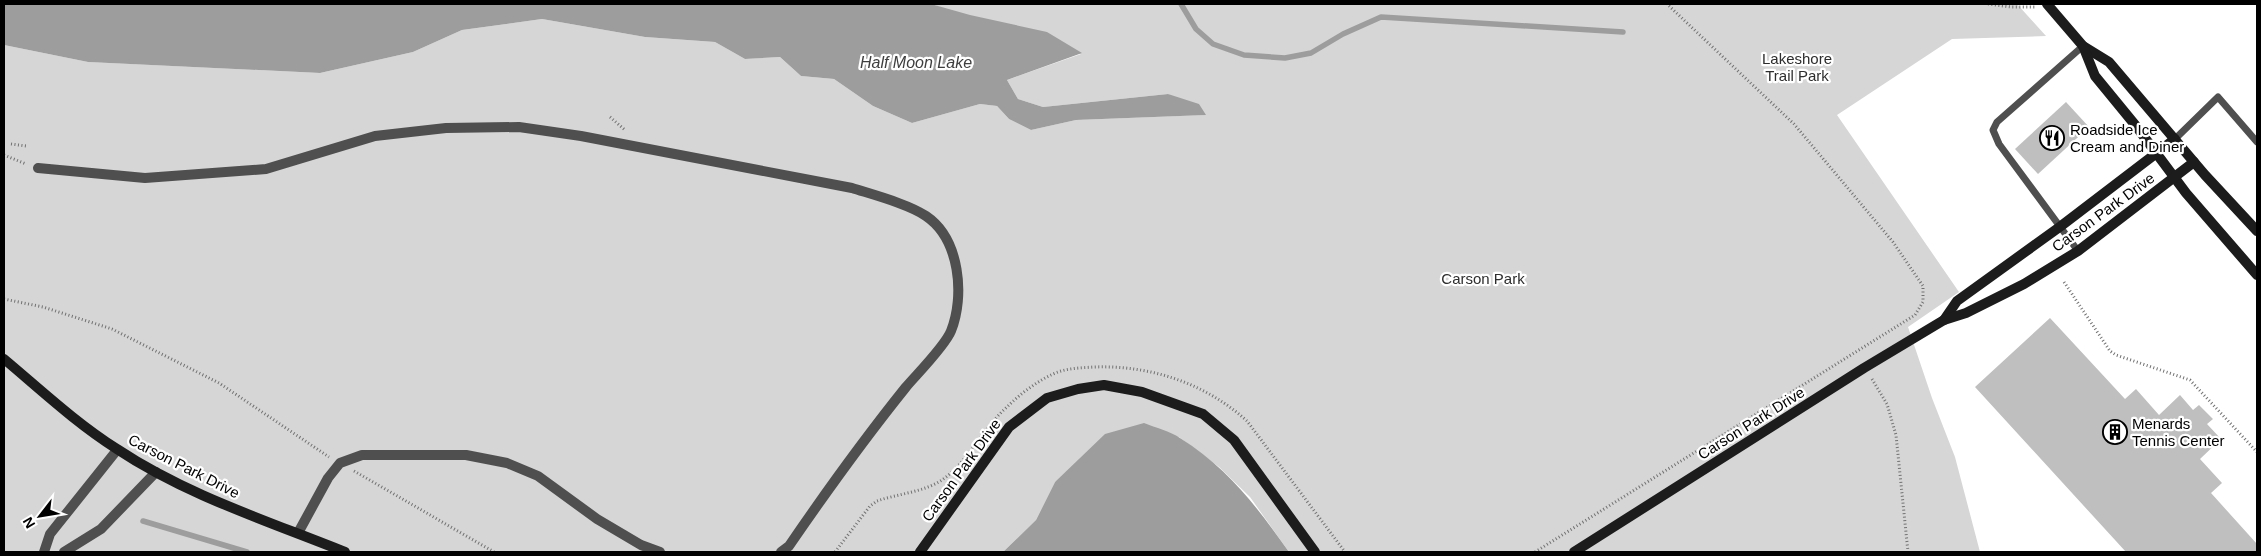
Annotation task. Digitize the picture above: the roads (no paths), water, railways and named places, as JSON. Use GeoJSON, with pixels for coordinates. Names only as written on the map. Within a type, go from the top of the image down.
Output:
{"type":"FeatureCollection","features":[{"type":"Feature","properties":{"kind":"street"},"geometry":{"type":"LineString","coordinates":[[2047,4],[2083,46],[2109,62],[2194,162],[2257,231]]}},
{"type":"Feature","properties":{"kind":"street"},"geometry":{"type":"LineString","coordinates":[[2083,46],[2095,76],[2175,178],[2257,274]]}},
{"type":"Feature","properties":{"kind":"street"},"geometry":{"type":"LineString","coordinates":[[38,168],[144,178],[266,169],[375,136],[446,128],[519,127],[581,136],[852,188],[894,202],[927,216],[945,237],[956,267],[958,298],[951,332],[837,478],[789,546],[781,552]]}},
{"type":"Feature","properties":{"kind":"street","name":"Carson Park Drive"},"geometry":{"type":"LineString","coordinates":[[1944,320],[1957,300],[2061,226],[2157,154],[2175,138]]}},
{"type":"Feature","properties":{"kind":"street","name":"Carson Park Drive"},"geometry":{"type":"LineString","coordinates":[[1574,552],[1864,368],[1944,320],[1966,312],[2024,284],[2078,251],[2194,162]]}},
{"type":"Feature","properties":{"kind":"street","name":"Carson Park Drive"},"geometry":{"type":"LineString","coordinates":[[4,359],[81,424],[117,450],[156,472],[247,514],[345,552]]}},
{"type":"Feature","properties":{"kind":"street","name":"Carson Park Drive"},"geometry":{"type":"LineString","coordinates":[[920,552],[1009,427],[1047,398],[1078,388],[1104,386],[1142,392],[1203,414],[1234,440],[1314,552]]}},
{"type":"Feature","properties":{"kind":"street"},"geometry":{"type":"LineString","coordinates":[[44,552],[50,534],[117,450]]}},
{"type":"Feature","properties":{"kind":"street"},"geometry":{"type":"LineString","coordinates":[[298,533],[328,478],[340,463],[362,455],[466,455],[507,463],[538,476],[597,519],[641,545],[660,552]]}},
{"type":"Feature","properties":{"kind":"street"},"geometry":{"type":"LineString","coordinates":[[64,552],[101,529],[156,472]]}},
{"type":"Feature","properties":{"kind":"lane"},"geometry":{"type":"LineString","coordinates":[[2078,251],[2000,144],[1993,130],[1997,122],[2083,46]]}},
{"type":"Feature","properties":{"kind":"lane"},"geometry":{"type":"LineString","coordinates":[[2175,138],[2218,98],[2257,142]]}},
{"type":"Feature","properties":{"kind":"water","name":"Half Moon Lake"},"geometry":{"type":"Polygon","coordinates":[[[4,4],[931,4],[970,15],[1047,32],[1082,53],[1007,80],[1018,99],[1043,107],[1168,94],[1199,104],[1206,115],[1076,120],[1031,130],[1009,119],[997,106],[980,104],[912,123],[873,106],[834,79],[801,76],[780,57],[745,59],[715,42],[645,37],[542,19],[462,30],[413,52],[320,73],[88,62],[4,45],[4,4]]]}},
{"type":"Feature","properties":{"kind":"water"},"geometry":{"type":"Polygon","coordinates":[[[1144,423],[1176,436],[1213,462],[1253,504],[1289,552],[1003,552],[1036,520],[1055,482],[1105,434],[1144,423]]]}},
{"type":"Feature","properties":{"kind":"waterway"},"geometry":{"type":"LineString","coordinates":[[1181,4],[1196,29],[1213,44],[1244,55],[1285,58],[1311,53],[1343,34],[1381,17],[1623,32]]}},
{"type":"Feature","properties":{"kind":"waterway"},"geometry":{"type":"LineString","coordinates":[[143,521],[247,552]]}},
{"type":"Feature","properties":{"kind":"place","name":"Roadside Ice Cream and Diner"},"geometry":{"type":"Point","coordinates":[2052,138]}},
{"type":"Feature","properties":{"kind":"place","name":"Menards Tennis Center"},"geometry":{"type":"Point","coordinates":[2115,432]}},
{"type":"Feature","properties":{"kind":"park label","name":"Lakeshore Trail Park"},"geometry":{"type":"Point","coordinates":[1797,66]}},
{"type":"Feature","properties":{"kind":"park label","name":"Carson Park"},"geometry":{"type":"Point","coordinates":[1483,278]}}]}
